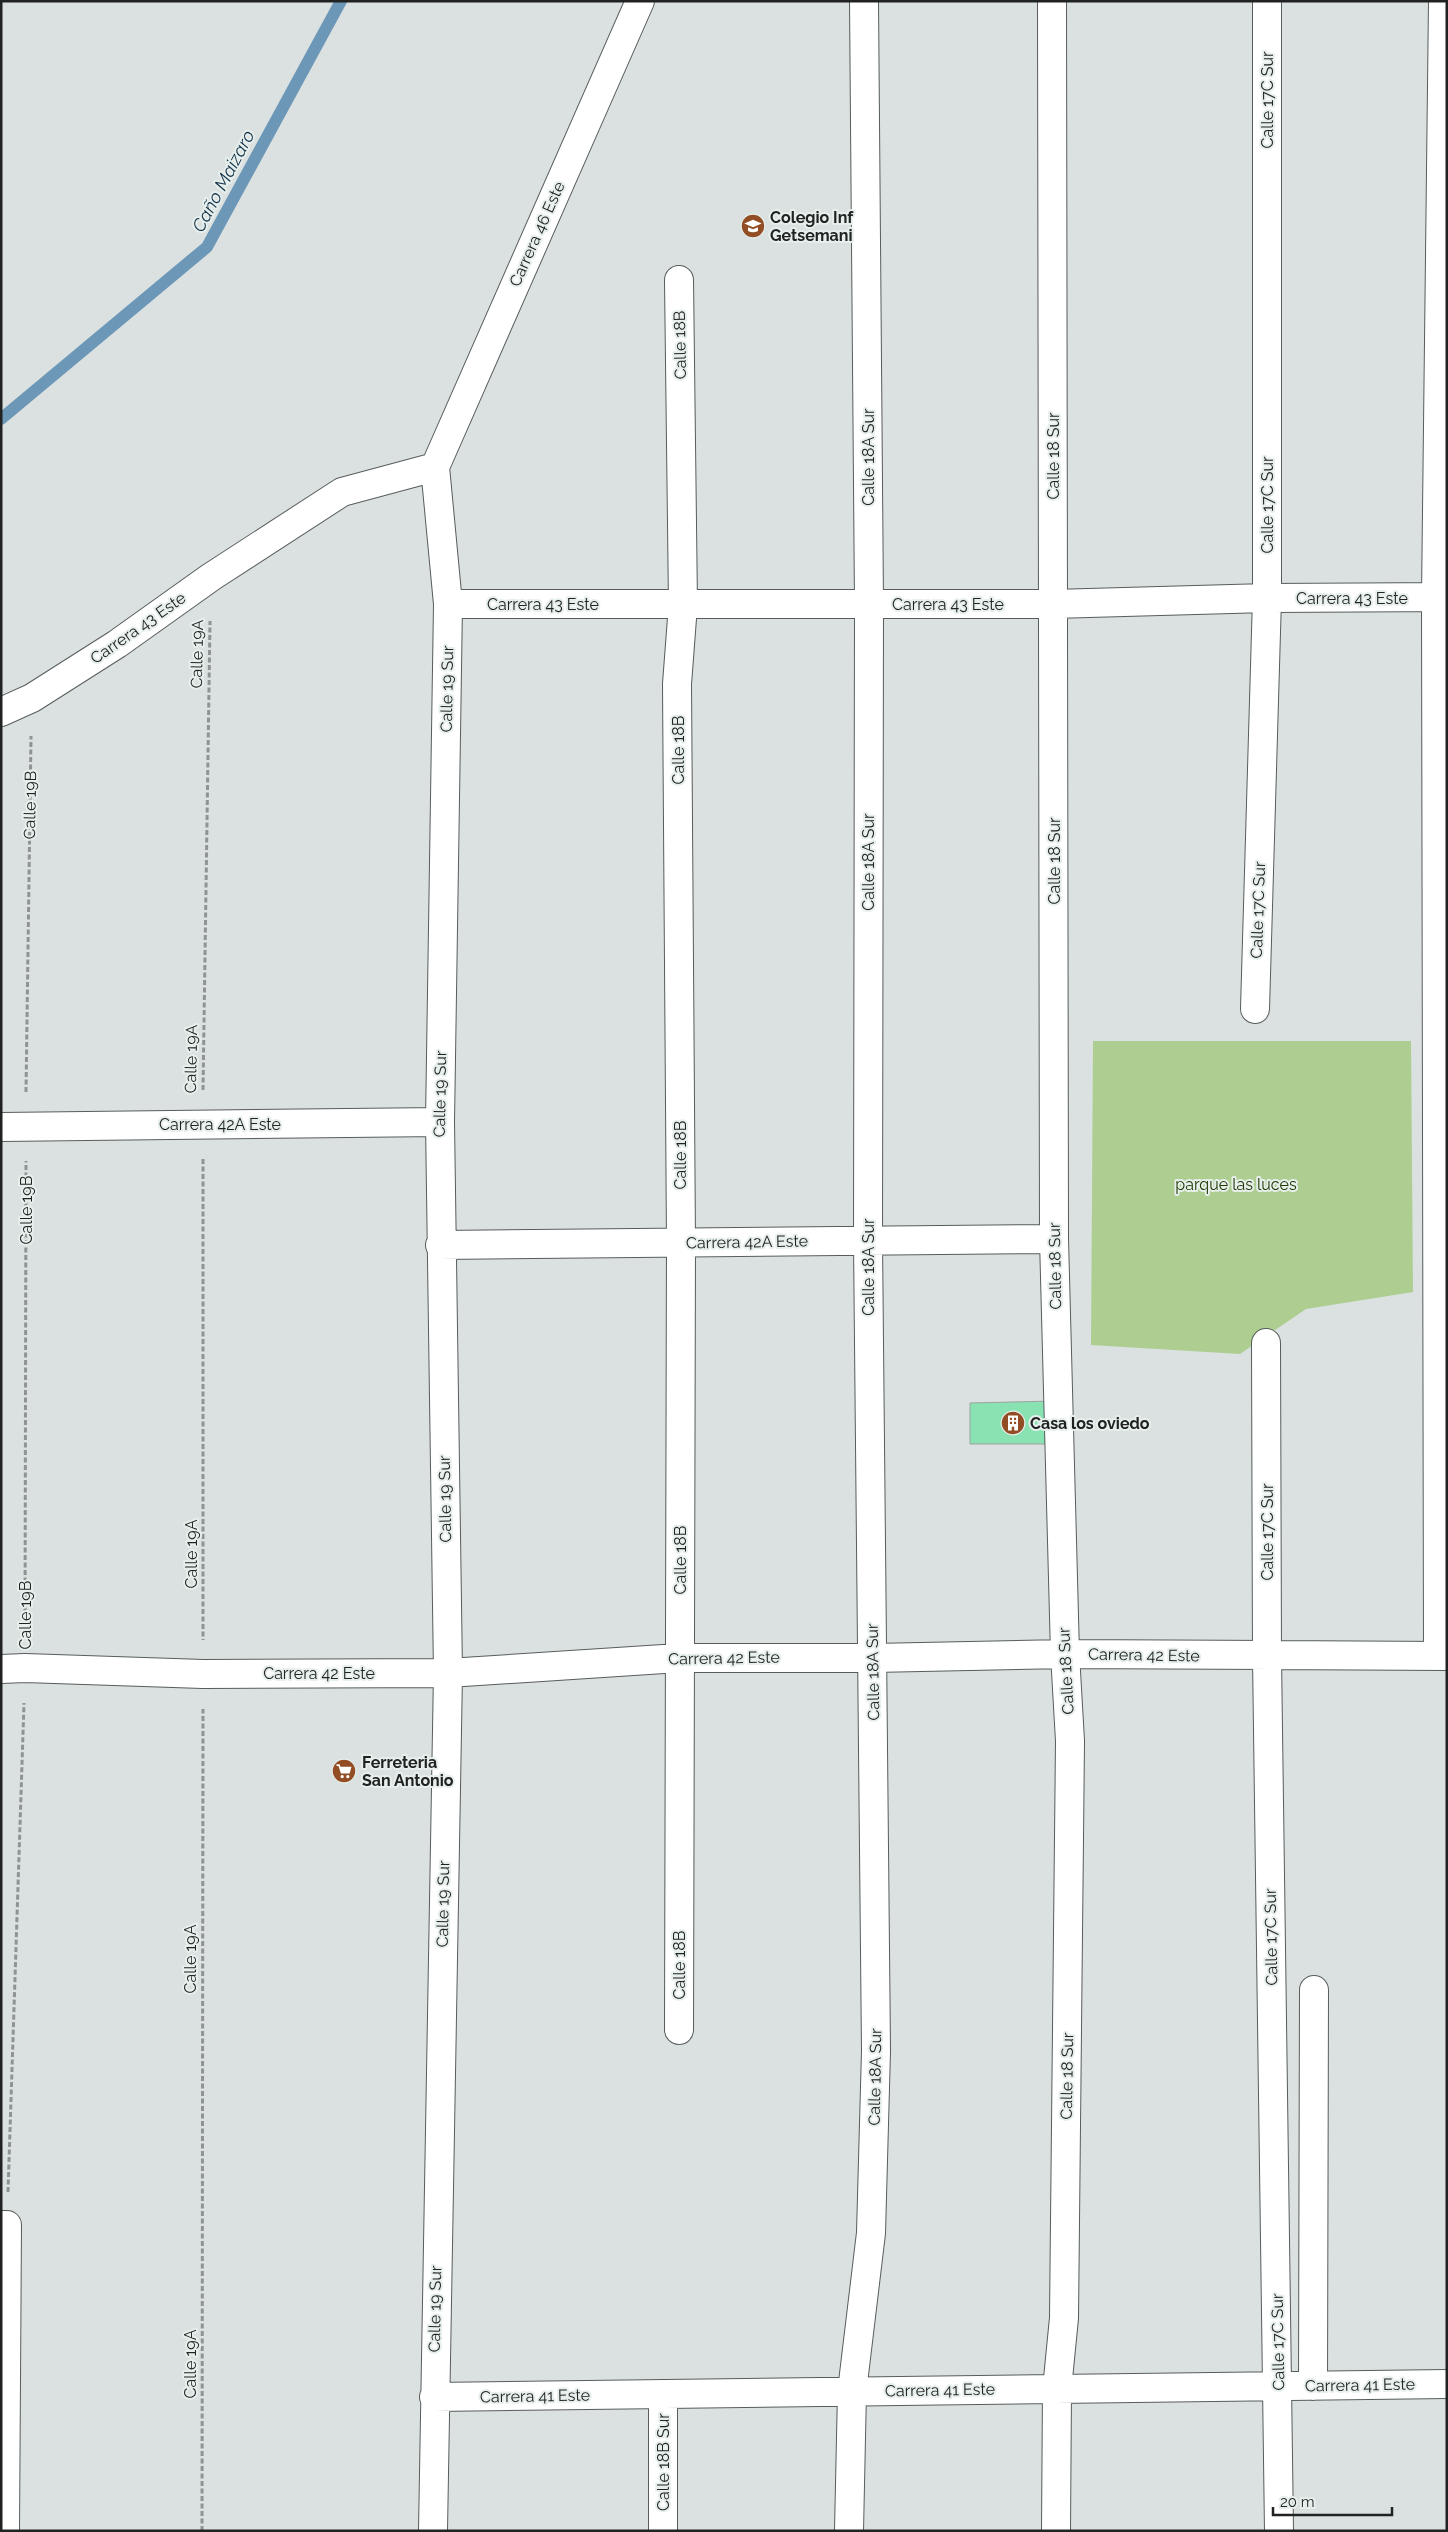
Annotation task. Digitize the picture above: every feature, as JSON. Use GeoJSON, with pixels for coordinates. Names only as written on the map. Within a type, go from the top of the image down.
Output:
{"type":"FeatureCollection","features":[{"type":"Feature","properties":{"kind":"street","name":"Carrera 46 Este"},"geometry":{"type":"LineString","coordinates":[[435,468],[640,1]]}},
{"type":"Feature","properties":{"kind":"street","name":"Calle 18A Sur"},"geometry":{"type":"LineString","coordinates":[[849,2531],[852,2392],[871,2233],[876,2061],[868,1241],[869,604],[864,1]]}},
{"type":"Feature","properties":{"kind":"street","name":"Calle 18 Sur"},"geometry":{"type":"LineString","coordinates":[[1052,1],[1054,1240],[1065,1654],[1070,1741],[1064,2308],[1057,2389],[1056,2531]]}},
{"type":"Feature","properties":{"kind":"street","name":"Calle 17C Sur"},"geometry":{"type":"LineString","coordinates":[[1255,1009],[1267,598],[1267,1]]}},
{"type":"Feature","properties":{"kind":"street"},"geometry":{"type":"LineString","coordinates":[[1442,1656],[1441,597],[1443,1]]}},
{"type":"Feature","properties":{"kind":"street","name":"Calle 18B"},"geometry":{"type":"LineString","coordinates":[[679,280],[683,605],[677,684],[681,1243],[679,2030]]}},
{"type":"Feature","properties":{"kind":"street","name":"Carrera 43 Este"},"geometry":{"type":"LineString","coordinates":[[1,712],[32,698],[117,644],[211,577],[342,492],[435,468]]}},
{"type":"Feature","properties":{"kind":"street","name":"Calle 19 Sur"},"geometry":{"type":"LineString","coordinates":[[433,2531],[448,1673],[440,1245],[440,1122],[448,604],[435,468]]}},
{"type":"Feature","properties":{"kind":"street","name":"Carrera 43 Este"},"geometry":{"type":"LineString","coordinates":[[448,604],[1053,604],[1267,598],[1441,597]]}},
{"type":"Feature","properties":{"kind":"street","name":"Carrera 42A Este"},"geometry":{"type":"LineString","coordinates":[[13,1126],[440,1122]]}},
{"type":"Feature","properties":{"kind":"street","name":"Carrera 42A Este"},"geometry":{"type":"LineString","coordinates":[[440,1245],[1054,1240]]}},
{"type":"Feature","properties":{"kind":"street","name":"Calle 17C Sur"},"geometry":{"type":"LineString","coordinates":[[1266,1343],[1267,1656],[1279,2531]]}},
{"type":"Feature","properties":{"kind":"street","name":"Carrera 42 Este"},"geometry":{"type":"LineString","coordinates":[[13,1668],[203,1674],[448,1673],[679,1658],[873,1658],[1065,1654],[1442,1656]]}},
{"type":"Feature","properties":{"kind":"street"},"geometry":{"type":"LineString","coordinates":[[1312,2386],[1314,1990]]}},
{"type":"Feature","properties":{"kind":"street"},"geometry":{"type":"LineString","coordinates":[[4,2225],[5,2531]]}},
{"type":"Feature","properties":{"kind":"street","name":"Carrera 41 Este"},"geometry":{"type":"LineString","coordinates":[[434,2397],[1447,2384]]}},
{"type":"Feature","properties":{"kind":"street","name":"Calle 18B Sur"},"geometry":{"type":"LineString","coordinates":[[663,2394],[663,2531]]}},
{"type":"Feature","properties":{"kind":"path","name":"Calle 19A"},"geometry":{"type":"LineString","coordinates":[[202,2531],[203,1124],[211,577]]}},
{"type":"Feature","properties":{"kind":"path","name":"Calle 19B"},"geometry":{"type":"LineString","coordinates":[[4,2225],[13,1668],[13,1126],[32,698]]}},
{"type":"Feature","properties":{"kind":"green space","name":"parque las luces"},"geometry":{"type":"Polygon","coordinates":[[[1093,1041],[1411,1041],[1413,1292],[1306,1309],[1240,1354],[1091,1345],[1093,1041]]]}},
{"type":"Feature","properties":{"kind":"building","name":"Casa los oviedo"},"geometry":{"type":"Polygon","coordinates":[[[1054,1401],[1056,1444],[970,1444],[970,1403],[1054,1401]]]}},
{"type":"Feature","properties":{"kind":"waterway","name":"Caño Maizaro"},"geometry":{"type":"LineString","coordinates":[[1,419],[207,247],[341,1]]}},
{"type":"Feature","properties":{"kind":"place","name":"Colegio Inf Getsemani"},"geometry":{"type":"Point","coordinates":[753,226]}},
{"type":"Feature","properties":{"kind":"place","name":"Casa los oviedo"},"geometry":{"type":"Point","coordinates":[1013,1423]}},
{"type":"Feature","properties":{"kind":"place","name":"Ferreteria San Antonio"},"geometry":{"type":"Point","coordinates":[344,1771]}}]}
